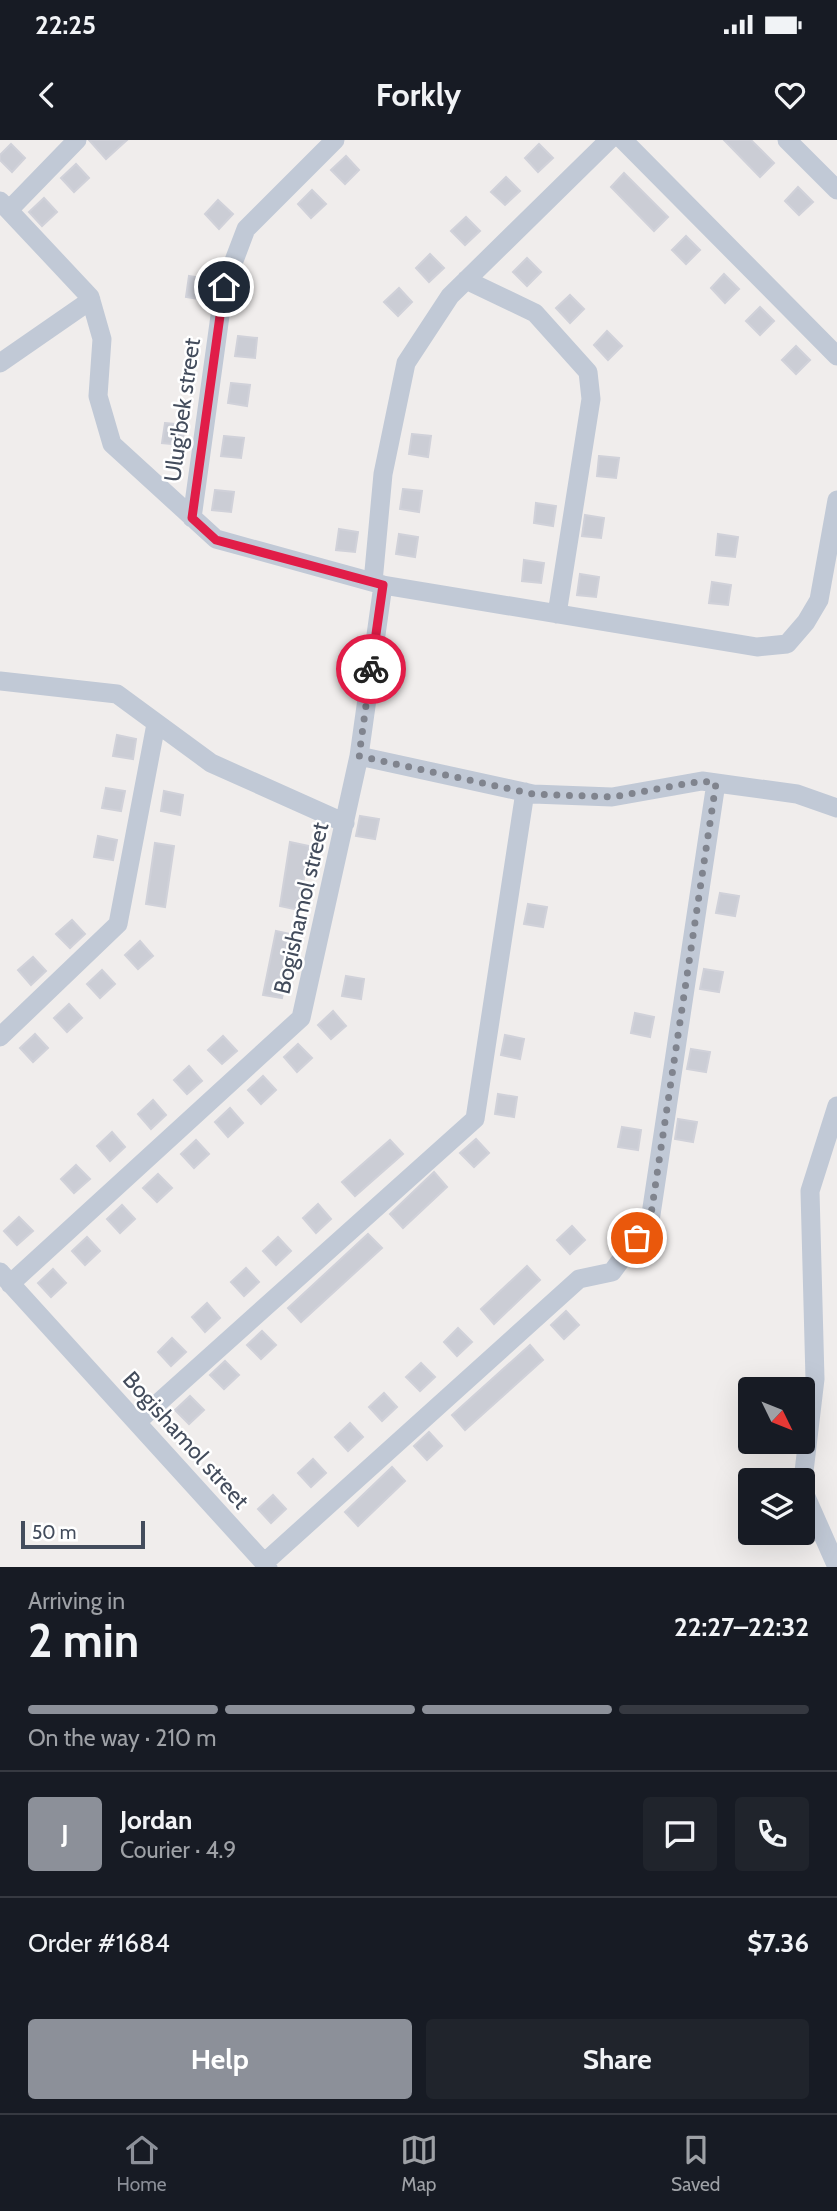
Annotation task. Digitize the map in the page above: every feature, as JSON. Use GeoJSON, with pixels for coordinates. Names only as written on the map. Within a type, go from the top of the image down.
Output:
{"type":"FeatureCollection","features":[{"type":"Feature","properties":{"kind":"street"},"geometry":{"type":"LineString","coordinates":[[77,140],[5,206],[91,300],[102,339],[98,396],[112,444],[216,540],[378,584],[757,647],[787,644],[807,622],[819,600],[837,500]]}},
{"type":"Feature","properties":{"kind":"street","name":"Ulug'bek street"},"geometry":{"type":"LineString","coordinates":[[192,518],[224,287],[246,229],[335,140]]}},
{"type":"Feature","properties":{"kind":"street","name":"Bogishamol street"},"geometry":{"type":"LineString","coordinates":[[266,1565],[5,1278],[301,1018],[359,756],[378,584],[383,474],[406,363],[450,296],[608,140]]}},
{"type":"Feature","properties":{"kind":"street"},"geometry":{"type":"LineString","coordinates":[[623,140],[837,356]]}},
{"type":"Feature","properties":{"kind":"street"},"geometry":{"type":"LineString","coordinates":[[787,140],[837,190]]}},
{"type":"Feature","properties":{"kind":"street"},"geometry":{"type":"LineString","coordinates":[[466,280],[535,313],[588,372],[592,399],[557,614]]}},
{"type":"Feature","properties":{"kind":"street"},"geometry":{"type":"LineString","coordinates":[[0,363],[91,300]]}},
{"type":"Feature","properties":{"kind":"street"},"geometry":{"type":"LineString","coordinates":[[0,681],[117,694],[211,763],[345,823]]}},
{"type":"Feature","properties":{"kind":"street"},"geometry":{"type":"LineString","coordinates":[[0,1037],[118,924],[156,724]]}},
{"type":"Feature","properties":{"kind":"street"},"geometry":{"type":"LineString","coordinates":[[359,756],[525,792],[612,797],[702,781],[797,794],[837,808]]}},
{"type":"Feature","properties":{"kind":"street"},"geometry":{"type":"LineString","coordinates":[[266,1565],[579,1279],[612,1272],[650,1221],[716,783]]}},
{"type":"Feature","properties":{"kind":"street"},"geometry":{"type":"LineString","coordinates":[[136,1422],[475,1119],[525,792]]}},
{"type":"Feature","properties":{"kind":"street"},"geometry":{"type":"LineString","coordinates":[[804,1468],[815,1380],[810,1191],[837,1106]]}},
{"type":"Feature","properties":{"kind":"street"},"geometry":{"type":"LineString","coordinates":[[815,1517],[837,1567]]}},
{"type":"Feature","properties":{"kind":"building"},"geometry":{"type":"Polygon","coordinates":[[[89,140],[127,140],[106,159],[89,140]]]}},
{"type":"Feature","properties":{"kind":"building"},"geometry":{"type":"Polygon","coordinates":[[[724,140],[751,140],[774,163],[760,177],[724,140]]]}},
{"type":"Feature","properties":{"kind":"building"},"geometry":{"type":"Polygon","coordinates":[[[11,144],[25,158],[12,172],[0,160],[0,155],[11,144]]]}},
{"type":"Feature","properties":{"kind":"building"},"geometry":{"type":"Polygon","coordinates":[[[539,144],[553,158],[538,172],[525,158],[539,144]]]}},
{"type":"Feature","properties":{"kind":"building"},"geometry":{"type":"Polygon","coordinates":[[[346,156],[359,170],[345,184],[331,170],[346,156]]]}},
{"type":"Feature","properties":{"kind":"building"},"geometry":{"type":"Polygon","coordinates":[[[76,164],[89,178],[74,192],[61,178],[76,164]]]}},
{"type":"Feature","properties":{"kind":"building"},"geometry":{"type":"Polygon","coordinates":[[[624,173],[668,217],[654,231],[611,187],[624,173]]]}},
{"type":"Feature","properties":{"kind":"building"},"geometry":{"type":"Polygon","coordinates":[[[506,177],[520,191],[505,205],[491,192],[506,177]]]}},
{"type":"Feature","properties":{"kind":"building"},"geometry":{"type":"Polygon","coordinates":[[[798,187],[813,202],[799,215],[785,201],[798,187]]]}},
{"type":"Feature","properties":{"kind":"building"},"geometry":{"type":"Polygon","coordinates":[[[312,190],[326,204],[311,218],[298,204],[312,190]]]}},
{"type":"Feature","properties":{"kind":"building"},"geometry":{"type":"Polygon","coordinates":[[[44,198],[57,212],[42,226],[29,212],[44,198]]]}},
{"type":"Feature","properties":{"kind":"building"},"geometry":{"type":"Polygon","coordinates":[[[218,200],[233,214],[219,229],[205,214],[218,200]]]}},
{"type":"Feature","properties":{"kind":"building"},"geometry":{"type":"Polygon","coordinates":[[[466,217],[480,231],[465,245],[451,231],[466,217]]]}},
{"type":"Feature","properties":{"kind":"building"},"geometry":{"type":"Polygon","coordinates":[[[686,236],[700,250],[686,264],[672,250],[686,236]]]}},
{"type":"Feature","properties":{"kind":"building"},"geometry":{"type":"Polygon","coordinates":[[[430,254],[444,268],[429,282],[416,268],[430,254]]]}},
{"type":"Feature","properties":{"kind":"building"},"geometry":{"type":"Polygon","coordinates":[[[527,258],[541,272],[527,286],[513,272],[527,258]]]}},
{"type":"Feature","properties":{"kind":"building"},"geometry":{"type":"Polygon","coordinates":[[[724,274],[739,289],[725,303],[711,288],[724,274]]]}},
{"type":"Feature","properties":{"kind":"building"},"geometry":{"type":"Polygon","coordinates":[[[189,276],[208,279],[205,300],[186,297],[189,276]]]}},
{"type":"Feature","properties":{"kind":"building"},"geometry":{"type":"Polygon","coordinates":[[[399,288],[412,302],[398,316],[384,302],[399,288]]]}},
{"type":"Feature","properties":{"kind":"building"},"geometry":{"type":"Polygon","coordinates":[[[570,295],[584,309],[570,323],[556,308],[570,295]]]}},
{"type":"Feature","properties":{"kind":"building"},"geometry":{"type":"Polygon","coordinates":[[[760,307],[774,321],[760,335],[746,321],[760,307]]]}},
{"type":"Feature","properties":{"kind":"building"},"geometry":{"type":"Polygon","coordinates":[[[607,331],[622,346],[608,360],[594,345],[607,331]]]}},
{"type":"Feature","properties":{"kind":"building"},"geometry":{"type":"Polygon","coordinates":[[[238,336],[257,338],[255,358],[235,356],[238,336]]]}},
{"type":"Feature","properties":{"kind":"building"},"geometry":{"type":"Polygon","coordinates":[[[796,346],[810,360],[796,374],[782,360],[796,346]]]}},
{"type":"Feature","properties":{"kind":"building"},"geometry":{"type":"Polygon","coordinates":[[[231,383],[250,385],[247,406],[228,403],[231,383]]]}},
{"type":"Feature","properties":{"kind":"building"},"geometry":{"type":"Polygon","coordinates":[[[165,423],[185,425],[182,445],[162,443],[165,423]]]}},
{"type":"Feature","properties":{"kind":"building"},"geometry":{"type":"Polygon","coordinates":[[[412,434],[431,436],[428,457],[409,454],[412,434]]]}},
{"type":"Feature","properties":{"kind":"building"},"geometry":{"type":"Polygon","coordinates":[[[224,436],[244,438],[241,458],[221,456],[224,436]]]}},
{"type":"Feature","properties":{"kind":"building"},"geometry":{"type":"Polygon","coordinates":[[[599,456],[619,458],[616,478],[597,476],[599,456]]]}},
{"type":"Feature","properties":{"kind":"building"},"geometry":{"type":"Polygon","coordinates":[[[403,489],[422,491],[419,512],[400,509],[403,489]]]}},
{"type":"Feature","properties":{"kind":"building"},"geometry":{"type":"Polygon","coordinates":[[[215,490],[234,492],[231,512],[212,510],[215,490]]]}},
{"type":"Feature","properties":{"kind":"building"},"geometry":{"type":"Polygon","coordinates":[[[536,503],[556,506],[553,526],[534,523],[536,503]]]}},
{"type":"Feature","properties":{"kind":"building"},"geometry":{"type":"Polygon","coordinates":[[[585,515],[604,518],[601,538],[582,536],[585,515]]]}},
{"type":"Feature","properties":{"kind":"building"},"geometry":{"type":"Polygon","coordinates":[[[339,529],[358,532],[355,552],[336,550],[339,529]]]}},
{"type":"Feature","properties":{"kind":"building"},"geometry":{"type":"Polygon","coordinates":[[[399,534],[418,537],[415,557],[396,554],[399,534]]]}},
{"type":"Feature","properties":{"kind":"building"},"geometry":{"type":"Polygon","coordinates":[[[718,534],[738,537],[735,557],[716,555],[718,534]]]}},
{"type":"Feature","properties":{"kind":"building"},"geometry":{"type":"Polygon","coordinates":[[[524,560],[544,563],[541,583],[522,581],[524,560]]]}},
{"type":"Feature","properties":{"kind":"building"},"geometry":{"type":"Polygon","coordinates":[[[580,574],[599,577],[596,597],[577,595],[580,574]]]}},
{"type":"Feature","properties":{"kind":"building"},"geometry":{"type":"Polygon","coordinates":[[[712,582],[731,585],[728,605],[709,603],[712,582]]]}},
{"type":"Feature","properties":{"kind":"building"},"geometry":{"type":"Polygon","coordinates":[[[117,735],[136,739],[133,759],[113,756],[117,735]]]}},
{"type":"Feature","properties":{"kind":"building"},"geometry":{"type":"Polygon","coordinates":[[[106,788],[125,791],[121,811],[102,808],[106,788]]]}},
{"type":"Feature","properties":{"kind":"building"},"geometry":{"type":"Polygon","coordinates":[[[164,791],[183,795],[180,815],[161,811],[164,791]]]}},
{"type":"Feature","properties":{"kind":"building"},"geometry":{"type":"Polygon","coordinates":[[[360,816],[379,819],[375,839],[356,836],[360,816]]]}},
{"type":"Feature","properties":{"kind":"building"},"geometry":{"type":"Polygon","coordinates":[[[98,836],[117,840],[113,860],[94,857],[98,836]]]}},
{"type":"Feature","properties":{"kind":"building"},"geometry":{"type":"Polygon","coordinates":[[[290,842],[309,846],[299,910],[280,906],[290,842]]]}},
{"type":"Feature","properties":{"kind":"building"},"geometry":{"type":"Polygon","coordinates":[[[155,843],[174,846],[165,907],[146,904],[155,843]]]}},
{"type":"Feature","properties":{"kind":"building"},"geometry":{"type":"Polygon","coordinates":[[[720,893],[739,896],[735,916],[716,913],[720,893]]]}},
{"type":"Feature","properties":{"kind":"building"},"geometry":{"type":"Polygon","coordinates":[[[528,904],[547,907],[543,927],[524,924],[528,904]]]}},
{"type":"Feature","properties":{"kind":"building"},"geometry":{"type":"Polygon","coordinates":[[[72,920],[85,934],[70,948],[56,934],[72,920]]]}},
{"type":"Feature","properties":{"kind":"building"},"geometry":{"type":"Polygon","coordinates":[[[276,931],[295,935],[282,998],[263,995],[276,931]]]}},
{"type":"Feature","properties":{"kind":"building"},"geometry":{"type":"Polygon","coordinates":[[[140,941],[153,956],[138,969],[125,955],[140,941]]]}},
{"type":"Feature","properties":{"kind":"building"},"geometry":{"type":"Polygon","coordinates":[[[33,957],[46,971],[31,985],[18,970],[33,957]]]}},
{"type":"Feature","properties":{"kind":"building"},"geometry":{"type":"Polygon","coordinates":[[[704,969],[723,972],[719,992],[700,989],[704,969]]]}},
{"type":"Feature","properties":{"kind":"building"},"geometry":{"type":"Polygon","coordinates":[[[102,970],[115,984],[100,998],[87,984],[102,970]]]}},
{"type":"Feature","properties":{"kind":"building"},"geometry":{"type":"Polygon","coordinates":[[[346,976],[364,979],[361,999],[342,996],[346,976]]]}},
{"type":"Feature","properties":{"kind":"building"},"geometry":{"type":"Polygon","coordinates":[[[69,1004],[82,1018],[67,1032],[54,1018],[69,1004]]]}},
{"type":"Feature","properties":{"kind":"building"},"geometry":{"type":"Polygon","coordinates":[[[333,1011],[346,1026],[331,1039],[318,1025],[333,1011]]]}},
{"type":"Feature","properties":{"kind":"building"},"geometry":{"type":"Polygon","coordinates":[[[635,1013],[654,1017],[650,1037],[631,1033],[635,1013]]]}},
{"type":"Feature","properties":{"kind":"building"},"geometry":{"type":"Polygon","coordinates":[[[35,1034],[48,1048],[33,1062],[20,1048],[35,1034]]]}},
{"type":"Feature","properties":{"kind":"building"},"geometry":{"type":"Polygon","coordinates":[[[505,1035],[524,1039],[520,1059],[501,1055],[505,1035]]]}},
{"type":"Feature","properties":{"kind":"building"},"geometry":{"type":"Polygon","coordinates":[[[223,1036],[237,1051],[222,1064],[208,1050],[223,1036]]]}},
{"type":"Feature","properties":{"kind":"building"},"geometry":{"type":"Polygon","coordinates":[[[298,1044],[312,1058],[297,1072],[284,1057],[298,1044]]]}},
{"type":"Feature","properties":{"kind":"building"},"geometry":{"type":"Polygon","coordinates":[[[691,1049],[710,1052],[706,1072],[687,1069],[691,1049]]]}},
{"type":"Feature","properties":{"kind":"building"},"geometry":{"type":"Polygon","coordinates":[[[189,1066],[202,1081],[187,1094],[174,1080],[189,1066]]]}},
{"type":"Feature","properties":{"kind":"building"},"geometry":{"type":"Polygon","coordinates":[[[263,1076],[276,1090],[261,1104],[248,1090],[263,1076]]]}},
{"type":"Feature","properties":{"kind":"building"},"geometry":{"type":"Polygon","coordinates":[[[498,1094],[517,1097],[514,1117],[495,1114],[498,1094]]]}},
{"type":"Feature","properties":{"kind":"building"},"geometry":{"type":"Polygon","coordinates":[[[153,1100],[166,1115],[151,1129],[138,1114],[153,1100]]]}},
{"type":"Feature","properties":{"kind":"building"},"geometry":{"type":"Polygon","coordinates":[[[230,1108],[243,1123],[228,1137],[215,1122],[230,1108]]]}},
{"type":"Feature","properties":{"kind":"building"},"geometry":{"type":"Polygon","coordinates":[[[678,1119],[697,1122],[693,1142],[675,1139],[678,1119]]]}},
{"type":"Feature","properties":{"kind":"building"},"geometry":{"type":"Polygon","coordinates":[[[622,1127],[641,1130],[638,1150],[618,1147],[622,1127]]]}},
{"type":"Feature","properties":{"kind":"building"},"geometry":{"type":"Polygon","coordinates":[[[112,1132],[125,1147],[110,1161],[97,1146],[112,1132]]]}},
{"type":"Feature","properties":{"kind":"building"},"geometry":{"type":"Polygon","coordinates":[[[476,1139],[489,1153],[474,1167],[460,1153],[476,1139]]]}},
{"type":"Feature","properties":{"kind":"building"},"geometry":{"type":"Polygon","coordinates":[[[196,1140],[209,1154],[194,1168],[181,1154],[196,1140]]]}},
{"type":"Feature","properties":{"kind":"building"},"geometry":{"type":"Polygon","coordinates":[[[390,1140],[403,1154],[355,1196],[342,1182],[390,1140]]]}},
{"type":"Feature","properties":{"kind":"building"},"geometry":{"type":"Polygon","coordinates":[[[76,1165],[90,1179],[74,1193],[61,1179],[76,1165]]]}},
{"type":"Feature","properties":{"kind":"building"},"geometry":{"type":"Polygon","coordinates":[[[434,1172],[447,1187],[403,1228],[390,1214],[434,1172]]]}},
{"type":"Feature","properties":{"kind":"building"},"geometry":{"type":"Polygon","coordinates":[[[158,1174],[172,1188],[157,1202],[143,1188],[158,1174]]]}},
{"type":"Feature","properties":{"kind":"building"},"geometry":{"type":"Polygon","coordinates":[[[318,1204],[331,1219],[316,1233],[303,1218],[318,1204]]]}},
{"type":"Feature","properties":{"kind":"building"},"geometry":{"type":"Polygon","coordinates":[[[122,1205],[135,1219],[120,1233],[107,1219],[122,1205]]]}},
{"type":"Feature","properties":{"kind":"building"},"geometry":{"type":"Polygon","coordinates":[[[19,1217],[33,1231],[17,1245],[4,1231],[19,1217]]]}},
{"type":"Feature","properties":{"kind":"building"},"geometry":{"type":"Polygon","coordinates":[[[572,1226],[585,1240],[570,1254],[557,1240],[572,1226]]]}},
{"type":"Feature","properties":{"kind":"building"},"geometry":{"type":"Polygon","coordinates":[[[368,1234],[382,1248],[301,1322],[288,1308],[368,1234]]]}},
{"type":"Feature","properties":{"kind":"building"},"geometry":{"type":"Polygon","coordinates":[[[87,1237],[100,1251],[85,1265],[72,1251],[87,1237]]]}},
{"type":"Feature","properties":{"kind":"building"},"geometry":{"type":"Polygon","coordinates":[[[278,1237],[291,1251],[276,1265],[263,1251],[278,1237]]]}},
{"type":"Feature","properties":{"kind":"building"},"geometry":{"type":"Polygon","coordinates":[[[527,1266],[540,1280],[494,1324],[481,1309],[527,1266]]]}},
{"type":"Feature","properties":{"kind":"building"},"geometry":{"type":"Polygon","coordinates":[[[246,1268],[259,1282],[244,1296],[231,1282],[246,1268]]]}},
{"type":"Feature","properties":{"kind":"building"},"geometry":{"type":"Polygon","coordinates":[[[53,1269],[66,1283],[51,1297],[38,1283],[53,1269]]]}},
{"type":"Feature","properties":{"kind":"building"},"geometry":{"type":"Polygon","coordinates":[[[207,1303],[220,1318],[205,1332],[192,1317],[207,1303]]]}},
{"type":"Feature","properties":{"kind":"building"},"geometry":{"type":"Polygon","coordinates":[[[566,1311],[579,1325],[564,1339],[551,1325],[566,1311]]]}},
{"type":"Feature","properties":{"kind":"building"},"geometry":{"type":"Polygon","coordinates":[[[458,1328],[472,1342],[457,1356],[444,1342],[458,1328]]]}},
{"type":"Feature","properties":{"kind":"building"},"geometry":{"type":"Polygon","coordinates":[[[262,1331],[276,1345],[261,1359],[247,1345],[262,1331]]]}},
{"type":"Feature","properties":{"kind":"building"},"geometry":{"type":"Polygon","coordinates":[[[172,1338],[186,1352],[171,1366],[158,1352],[172,1338]]]}},
{"type":"Feature","properties":{"kind":"building"},"geometry":{"type":"Polygon","coordinates":[[[530,1345],[543,1360],[465,1430],[452,1415],[530,1345]]]}},
{"type":"Feature","properties":{"kind":"building"},"geometry":{"type":"Polygon","coordinates":[[[225,1361],[239,1375],[224,1389],[210,1375],[225,1361]]]}},
{"type":"Feature","properties":{"kind":"building"},"geometry":{"type":"Polygon","coordinates":[[[421,1363],[435,1377],[420,1391],[406,1377],[421,1363]]]}},
{"type":"Feature","properties":{"kind":"building"},"geometry":{"type":"Polygon","coordinates":[[[384,1393],[397,1407],[382,1421],[369,1407],[384,1393]]]}},
{"type":"Feature","properties":{"kind":"building"},"geometry":{"type":"Polygon","coordinates":[[[190,1396],[204,1410],[189,1424],[175,1410],[190,1396]]]}},
{"type":"Feature","properties":{"kind":"building"},"geometry":{"type":"Polygon","coordinates":[[[350,1423],[363,1437],[348,1451],[335,1437],[350,1423]]]}},
{"type":"Feature","properties":{"kind":"building"},"geometry":{"type":"Polygon","coordinates":[[[429,1432],[442,1446],[427,1460],[414,1446],[429,1432]]]}},
{"type":"Feature","properties":{"kind":"building"},"geometry":{"type":"Polygon","coordinates":[[[313,1459],[326,1473],[311,1487],[298,1473],[313,1459]]]}},
{"type":"Feature","properties":{"kind":"building"},"geometry":{"type":"Polygon","coordinates":[[[392,1467],[405,1481],[358,1526],[345,1512],[392,1467]]]}},
{"type":"Feature","properties":{"kind":"building"},"geometry":{"type":"Polygon","coordinates":[[[273,1495],[286,1509],[271,1523],[258,1509],[273,1495]]]}},
{"type":"Feature","properties":{"kind":"way so far"},"geometry":{"type":"LineString","coordinates":[[371,669],[359,756],[533,794],[612,797],[702,781],[716,783],[650,1221],[637,1238]]}},
{"type":"Feature","properties":{"kind":"route"},"geometry":{"type":"LineString","coordinates":[[224,287],[192,518],[216,540],[383,585],[371,669]]}}]}
